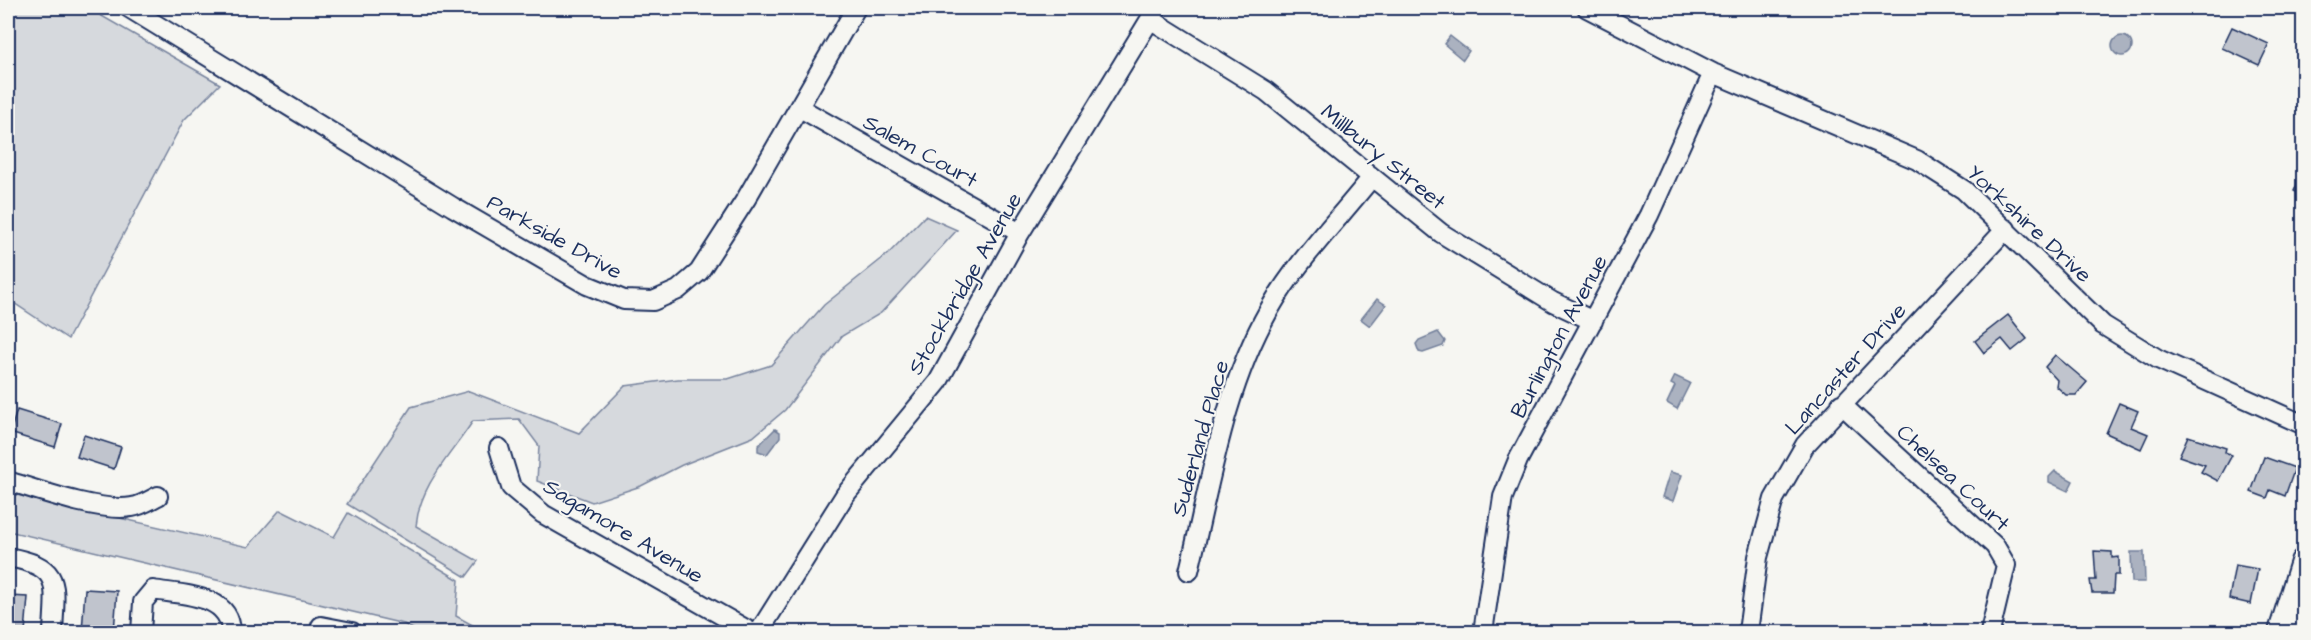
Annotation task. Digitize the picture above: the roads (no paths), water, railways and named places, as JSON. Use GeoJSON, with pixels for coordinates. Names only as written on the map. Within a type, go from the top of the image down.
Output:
{"type":"FeatureCollection","features":[{"type":"Feature","properties":{"kind":"street","name":"Parkside Drive"},"geometry":{"type":"LineString","coordinates":[[129,8],[497,234],[587,285],[624,300],[653,301],[678,290],[699,272],[800,108],[856,8]]}},
{"type":"Feature","properties":{"kind":"street","name":"Yorkshire Drive"},"geometry":{"type":"LineString","coordinates":[[1587,8],[1713,73],[1917,160],[1964,190],[2103,325],[2158,359],[2304,425]]}},
{"type":"Feature","properties":{"kind":"street","name":"Millbury Street"},"geometry":{"type":"LineString","coordinates":[[1153,14],[1266,91],[1441,233],[1553,302],[1593,321]]}},
{"type":"Feature","properties":{"kind":"street","name":"Stockbridge Avenue"},"geometry":{"type":"LineString","coordinates":[[759,633],[845,495],[938,382],[1020,232],[1153,14]]}},
{"type":"Feature","properties":{"kind":"street","name":"Burlington Avenue"},"geometry":{"type":"LineString","coordinates":[[1483,633],[1503,497],[1518,460],[1649,215],[1713,73]]}},
{"type":"Feature","properties":{"kind":"street","name":"Salem Court"},"geometry":{"type":"LineString","coordinates":[[800,108],[895,164],[1020,232]]}},
{"type":"Feature","properties":{"kind":"street","name":"Suderland Place"},"geometry":{"type":"LineString","coordinates":[[1188,571],[1229,404],[1250,348],[1269,310],[1297,269],[1372,177]]}},
{"type":"Feature","properties":{"kind":"street","name":"Lancaster Drive"},"geometry":{"type":"LineString","coordinates":[[1748,633],[1758,557],[1774,499],[1805,445],[1840,404],[2006,229]]}},
{"type":"Feature","properties":{"kind":"street","name":"Chelsea Court"},"geometry":{"type":"LineString","coordinates":[[1840,404],[1995,546],[2006,566],[1990,633]]}},
{"type":"Feature","properties":{"kind":"street","name":"Sagamore Avenue"},"geometry":{"type":"LineString","coordinates":[[499,448],[510,487],[543,514],[751,633]]}},
{"type":"Feature","properties":{"kind":"street"},"geometry":{"type":"LineString","coordinates":[[8,481],[64,499],[131,508],[158,496]]}},
{"type":"Feature","properties":{"kind":"street"},"geometry":{"type":"LineString","coordinates":[[8,557],[39,566],[49,573],[54,582],[53,633]]}},
{"type":"Feature","properties":{"kind":"street"},"geometry":{"type":"LineString","coordinates":[[2282,633],[2304,562]]}},
{"type":"Feature","properties":{"kind":"street"},"geometry":{"type":"LineString","coordinates":[[141,633],[143,602],[153,590],[208,601],[225,609],[231,621],[231,633]]}},
{"type":"Feature","properties":{"kind":"street"},"geometry":{"type":"LineString","coordinates":[[321,633],[321,626],[350,632]]}}]}
